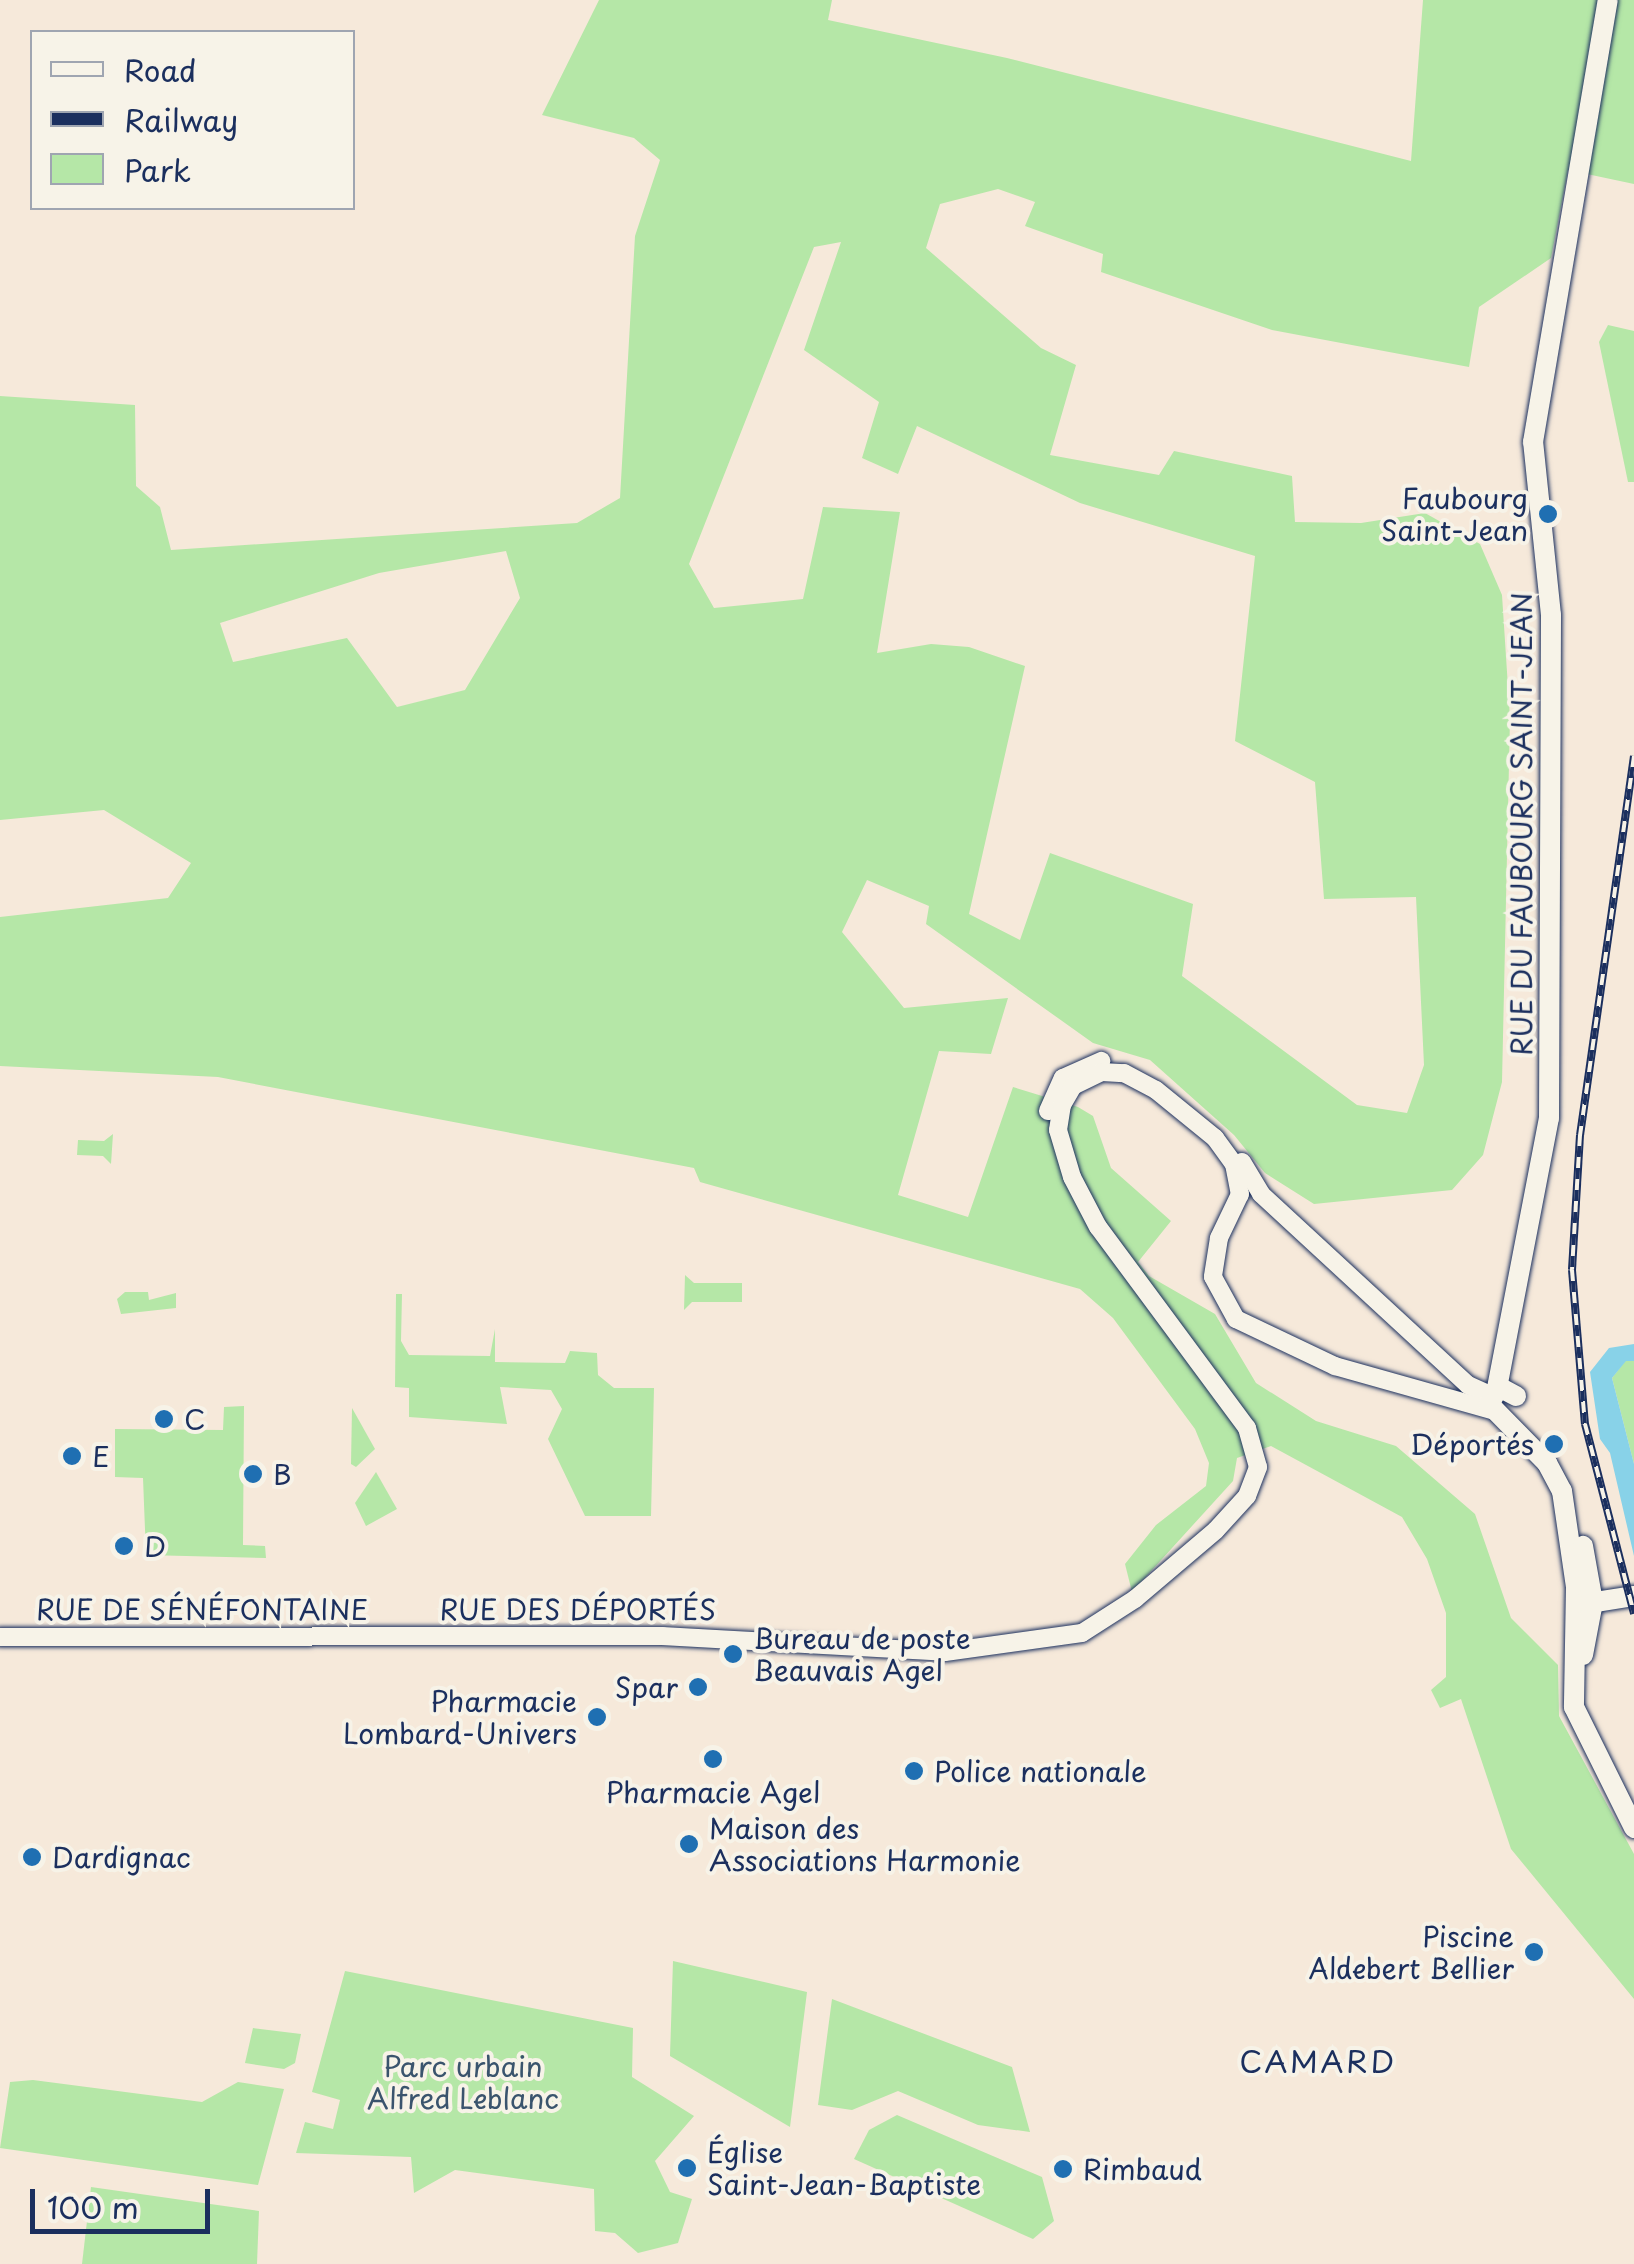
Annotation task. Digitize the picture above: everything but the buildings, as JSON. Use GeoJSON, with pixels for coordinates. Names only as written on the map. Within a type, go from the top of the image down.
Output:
{"type":"FeatureCollection","features":[{"type":"Feature","properties":{"kind":"main road","name":"RUE DU FAUBOURG SAINT-JEAN"},"geometry":{"type":"LineString","coordinates":[[1503,1400],[1510,1322],[1549,1118],[1552,615],[1533,449],[1608,0]]}},
{"type":"Feature","properties":{"kind":"main road"},"geometry":{"type":"LineString","coordinates":[[1503,1400],[1560,1485],[1584,1604],[1576,1714],[1634,1828]]}},
{"type":"Feature","properties":{"kind":"main road"},"geometry":{"type":"LineString","coordinates":[[1584,1604],[1634,1596]]}},
{"type":"Feature","properties":{"kind":"street","name":"RUE DES DÉPORTÉS"},"geometry":{"type":"LineString","coordinates":[[1153,1584],[1240,1490],[1248,1454],[1237,1430],[1074,1206],[1048,1135],[1056,1088],[1094,1062],[1140,1068],[1226,1138],[1262,1194],[1468,1386],[1503,1400]]}},
{"type":"Feature","properties":{"kind":"street","name":"RUE DES DÉPORTÉS"},"geometry":{"type":"LineString","coordinates":[[404,1636],[780,1638],[945,1652],[1072,1637],[1153,1584],[1248,1496],[1258,1452],[1247,1428],[1078,1193],[1059,1122],[1065,1097],[1087,1077],[1118,1072],[1147,1084],[1208,1132],[1230,1158],[1240,1194],[1216,1246],[1213,1277],[1236,1319],[1335,1366],[1503,1400]]}},
{"type":"Feature","properties":{"kind":"street","name":"RUE DE SÉNÉFONTAINE"},"geometry":{"type":"LineString","coordinates":[[0,1637],[404,1636]]}},
{"type":"Feature","properties":{"kind":"green space"},"geometry":{"type":"Polygon","coordinates":[[[599,0],[832,0],[828,20],[1007,58],[1411,161],[1423,0],[1634,0],[1634,184],[1568,170],[1551,258],[1479,307],[1469,367],[1272,330],[1101,272],[1103,254],[1025,226],[1035,202],[998,189],[940,204],[926,248],[1041,348],[1076,365],[1050,455],[1159,475],[1174,451],[1292,476],[1295,522],[1361,523],[1425,513],[1480,544],[1502,595],[1510,718],[1502,1082],[1483,1155],[1452,1190],[1314,1204],[1265,1173],[1234,1135],[1150,1060],[1093,1043],[926,924],[929,906],[867,880],[842,932],[904,1008],[1008,998],[991,1054],[939,1051],[898,1195],[968,1217],[1013,1087],[1078,1107],[1093,1116],[1111,1168],[1171,1221],[1138,1262],[1149,1276],[1215,1314],[1256,1383],[1316,1421],[1396,1446],[1475,1514],[1511,1618],[1558,1665],[1559,1716],[1634,1854],[1634,1999],[1511,1849],[1461,1699],[1440,1708],[1431,1690],[1446,1677],[1446,1613],[1427,1559],[1402,1517],[1271,1446],[1237,1458],[1233,1481],[1132,1592],[1125,1564],[1156,1525],[1206,1486],[1209,1463],[1195,1429],[1113,1318],[1080,1289],[700,1182],[694,1168],[218,1077],[0,1066],[0,917],[168,898],[191,863],[104,810],[0,820],[0,396],[135,405],[136,486],[160,507],[171,550],[577,523],[620,498],[635,236],[660,160],[634,138],[542,115],[599,0]],[[841,242],[814,247],[689,564],[714,608],[803,599],[823,507],[900,512],[877,653],[931,644],[969,647],[1025,666],[969,914],[1020,940],[1050,853],[1193,904],[1182,976],[1357,1105],[1407,1113],[1424,1065],[1416,897],[1324,899],[1315,782],[1235,741],[1255,556],[1080,503],[917,426],[898,474],[862,458],[879,402],[804,350],[841,242]],[[506,551],[379,573],[220,623],[233,662],[347,638],[397,707],[465,690],[520,598],[506,551]]]}},
{"type":"Feature","properties":{"kind":"green space"},"geometry":{"type":"Polygon","coordinates":[[[1608,325],[1634,331],[1634,482],[1628,482],[1599,342],[1608,325]]]}},
{"type":"Feature","properties":{"kind":"green space"},"geometry":{"type":"Polygon","coordinates":[[[113,1134],[111,1164],[103,1156],[77,1155],[78,1140],[104,1141],[113,1134]]]}},
{"type":"Feature","properties":{"kind":"green space"},"geometry":{"type":"Polygon","coordinates":[[[685,1275],[694,1283],[742,1283],[742,1302],[692,1302],[684,1310],[685,1275]]]}},
{"type":"Feature","properties":{"kind":"green space"},"geometry":{"type":"Polygon","coordinates":[[[125,1292],[148,1292],[149,1300],[176,1293],[176,1308],[121,1314],[117,1299],[125,1292]]]}},
{"type":"Feature","properties":{"kind":"green space"},"geometry":{"type":"Polygon","coordinates":[[[396,1294],[402,1294],[401,1341],[409,1355],[490,1356],[495,1329],[495,1362],[565,1363],[570,1351],[597,1353],[598,1375],[614,1388],[654,1388],[651,1516],[585,1516],[548,1439],[562,1409],[551,1390],[500,1387],[507,1424],[409,1417],[409,1388],[395,1387],[396,1294]]]}},
{"type":"Feature","properties":{"kind":"green space"},"geometry":{"type":"Polygon","coordinates":[[[1626,1360],[1634,1361],[1634,1464],[1612,1378],[1626,1360]]]}},
{"type":"Feature","properties":{"kind":"green space"},"geometry":{"type":"Polygon","coordinates":[[[244,1406],[243,1545],[265,1546],[266,1558],[146,1555],[143,1478],[115,1477],[115,1429],[223,1430],[224,1407],[244,1406]]]}},
{"type":"Feature","properties":{"kind":"green space"},"geometry":{"type":"Polygon","coordinates":[[[352,1408],[375,1449],[356,1467],[351,1464],[352,1408]]]}},
{"type":"Feature","properties":{"kind":"green space"},"geometry":{"type":"Polygon","coordinates":[[[376,1472],[397,1509],[366,1526],[355,1503],[376,1472]]]}},
{"type":"Feature","properties":{"kind":"green space"},"geometry":{"type":"Polygon","coordinates":[[[673,1961],[807,1992],[790,2127],[670,2056],[673,1961]]]}},
{"type":"Feature","properties":{"kind":"green space","name":"Parc urbain Alfred Leblanc"},"geometry":{"type":"Polygon","coordinates":[[[345,1971],[633,2028],[632,2077],[694,2116],[655,2161],[670,2192],[692,2199],[678,2243],[638,2253],[615,2233],[595,2231],[594,2189],[455,2170],[414,2193],[411,2157],[296,2153],[305,2122],[333,2129],[340,2100],[312,2092],[345,1971]]]}},
{"type":"Feature","properties":{"kind":"green space"},"geometry":{"type":"Polygon","coordinates":[[[832,1999],[1012,2067],[1030,2132],[978,2125],[898,2091],[852,2110],[818,2105],[832,1999]]]}},
{"type":"Feature","properties":{"kind":"green space"},"geometry":{"type":"Polygon","coordinates":[[[253,2028],[301,2034],[295,2063],[284,2069],[245,2063],[253,2028]]]}},
{"type":"Feature","properties":{"kind":"green space"},"geometry":{"type":"Polygon","coordinates":[[[33,2080],[202,2102],[238,2082],[284,2089],[258,2185],[0,2148],[10,2082],[33,2080]]]}},
{"type":"Feature","properties":{"kind":"green space"},"geometry":{"type":"Polygon","coordinates":[[[897,2115],[1042,2177],[1054,2221],[1033,2239],[854,2159],[869,2130],[897,2115]]]}},
{"type":"Feature","properties":{"kind":"green space"},"geometry":{"type":"Polygon","coordinates":[[[91,2187],[259,2211],[257,2264],[82,2264],[91,2187]]]}},
{"type":"Feature","properties":{"kind":"water"},"geometry":{"type":"Polygon","coordinates":[[[1634,1344],[1634,1361],[1626,1361],[1612,1378],[1634,1464],[1634,1556],[1610,1453],[1600,1439],[1590,1372],[1609,1348],[1634,1344]]]}},
{"type":"Feature","properties":{"kind":"railway"},"geometry":{"type":"LineString","coordinates":[[1634,756],[1580,1135],[1572,1270],[1585,1424],[1634,1614]]}},
{"type":"Feature","properties":{"kind":"place","name":"Faubourg Saint-Jean"},"geometry":{"type":"Point","coordinates":[1548,514]}},
{"type":"Feature","properties":{"kind":"place","name":"C"},"geometry":{"type":"Point","coordinates":[164,1419]}},
{"type":"Feature","properties":{"kind":"place","name":"Déportés"},"geometry":{"type":"Point","coordinates":[1554,1444]}},
{"type":"Feature","properties":{"kind":"place","name":"E"},"geometry":{"type":"Point","coordinates":[72,1456]}},
{"type":"Feature","properties":{"kind":"place","name":"B"},"geometry":{"type":"Point","coordinates":[253,1474]}},
{"type":"Feature","properties":{"kind":"place","name":"D"},"geometry":{"type":"Point","coordinates":[124,1546]}},
{"type":"Feature","properties":{"kind":"place","name":"Bureau de poste Beauvais Agel"},"geometry":{"type":"Point","coordinates":[733,1654]}},
{"type":"Feature","properties":{"kind":"place","name":"Spar"},"geometry":{"type":"Point","coordinates":[698,1687]}},
{"type":"Feature","properties":{"kind":"place","name":"Pharmacie Lombard-Univers"},"geometry":{"type":"Point","coordinates":[597,1717]}},
{"type":"Feature","properties":{"kind":"place","name":"Pharmacie Agel"},"geometry":{"type":"Point","coordinates":[713,1759]}},
{"type":"Feature","properties":{"kind":"place","name":"Police nationale"},"geometry":{"type":"Point","coordinates":[914,1771]}},
{"type":"Feature","properties":{"kind":"place","name":"Maison des Associations Harmonie"},"geometry":{"type":"Point","coordinates":[689,1844]}},
{"type":"Feature","properties":{"kind":"place","name":"Dardignac"},"geometry":{"type":"Point","coordinates":[32,1857]}},
{"type":"Feature","properties":{"kind":"place","name":"Piscine Aldebert Bellier"},"geometry":{"type":"Point","coordinates":[1534,1952]}},
{"type":"Feature","properties":{"kind":"place","name":"Église Saint-Jean-Baptiste"},"geometry":{"type":"Point","coordinates":[687,2168]}},
{"type":"Feature","properties":{"kind":"place","name":"Rimbaud"},"geometry":{"type":"Point","coordinates":[1063,2169]}},
{"type":"Feature","properties":{"kind":"district","name":"CAMARD"},"geometry":{"type":"Point","coordinates":[1318,2061]}}]}
